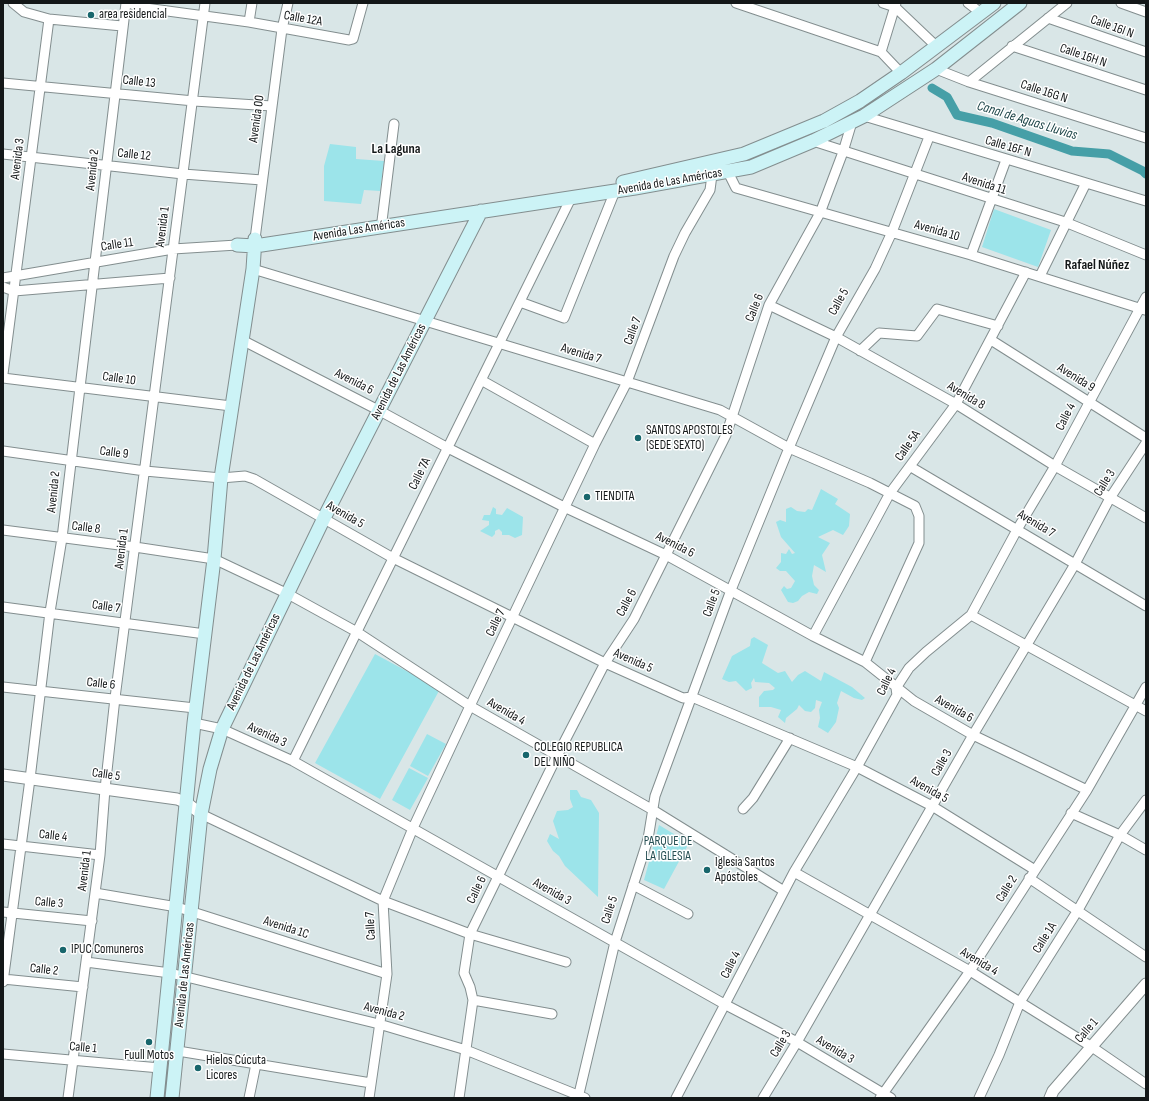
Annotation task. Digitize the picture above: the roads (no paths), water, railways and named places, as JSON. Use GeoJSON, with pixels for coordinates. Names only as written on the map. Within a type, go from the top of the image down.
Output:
{"type":"FeatureCollection","features":[{"type":"Feature","properties":{"kind":"main road","name":"Avenida de Las Américas"},"geometry":{"type":"LineString","coordinates":[[237,245],[614,184],[744,154],[824,121],[860,101],[904,71],[994,3]]}},
{"type":"Feature","properties":{"kind":"main road","name":"Avenida de Las Américas"},"geometry":{"type":"LineString","coordinates":[[172,1098],[201,814],[210,769],[222,729],[324,518],[481,211],[615,191],[712,175],[750,167],[813,141],[858,119],[936,68],[1020,3]]}},
{"type":"Feature","properties":{"kind":"main road"},"geometry":{"type":"LineString","coordinates":[[925,55],[927,65],[936,68]]}},
{"type":"Feature","properties":{"kind":"main road"},"geometry":{"type":"LineString","coordinates":[[904,71],[917,72],[919,80]]}},
{"type":"Feature","properties":{"kind":"main road","name":"Avenida Las Américas"},"geometry":{"type":"LineString","coordinates":[[255,242],[481,211]]}},
{"type":"Feature","properties":{"kind":"main road","name":"Avenida de Las Américas"},"geometry":{"type":"LineString","coordinates":[[157,1098],[194,723],[214,559],[221,478],[253,269],[255,242]]}},
{"type":"Feature","properties":{"kind":"street"},"geometry":{"type":"LineString","coordinates":[[13,3],[24,12],[49,19],[122,26]]}},
{"type":"Feature","properties":{"kind":"street","name":"Avenida 2"},"geometry":{"type":"LineString","coordinates":[[3,982],[8,913],[21,846],[50,612],[62,538],[70,461],[96,261],[122,26],[126,3]]}},
{"type":"Feature","properties":{"kind":"street","name":"Calle 12A"},"geometry":{"type":"LineString","coordinates":[[130,3],[138,7],[249,22],[345,40],[353,39],[363,3]]}},
{"type":"Feature","properties":{"kind":"street","name":"Avenida 1"},"geometry":{"type":"LineString","coordinates":[[68,1098],[100,855],[105,789],[115,698],[126,623],[153,397],[206,3]]}},
{"type":"Feature","properties":{"kind":"street"},"geometry":{"type":"LineString","coordinates":[[249,22],[252,3]]}},
{"type":"Feature","properties":{"kind":"street","name":"Avenida 00"},"geometry":{"type":"LineString","coordinates":[[255,242],[282,29],[288,3]]}},
{"type":"Feature","properties":{"kind":"street"},"geometry":{"type":"LineString","coordinates":[[736,3],[881,52],[904,71]]}},
{"type":"Feature","properties":{"kind":"street"},"geometry":{"type":"LineString","coordinates":[[883,3],[896,5],[936,46]]}},
{"type":"Feature","properties":{"kind":"street"},"geometry":{"type":"LineString","coordinates":[[968,3],[981,13]]}},
{"type":"Feature","properties":{"kind":"street"},"geometry":{"type":"LineString","coordinates":[[969,82],[1067,3]]}},
{"type":"Feature","properties":{"kind":"street"},"geometry":{"type":"LineString","coordinates":[[1121,3],[1146,12]]}},
{"type":"Feature","properties":{"kind":"street"},"geometry":{"type":"LineString","coordinates":[[881,52],[896,5]]}},
{"type":"Feature","properties":{"kind":"street","name":"Calle 16I N"},"geometry":{"type":"LineString","coordinates":[[1048,18],[1146,52]]}},
{"type":"Feature","properties":{"kind":"street","name":"Avenida 3"},"geometry":{"type":"LineString","coordinates":[[3,374],[49,19]]}},
{"type":"Feature","properties":{"kind":"street","name":"Calle 16H N"},"geometry":{"type":"LineString","coordinates":[[1012,46],[1146,90]]}},
{"type":"Feature","properties":{"kind":"street","name":"Calle 16G N"},"geometry":{"type":"LineString","coordinates":[[936,68],[969,82],[1146,138]]}},
{"type":"Feature","properties":{"kind":"street","name":"Calle 13"},"geometry":{"type":"LineString","coordinates":[[3,83],[194,101],[272,106]]}},
{"type":"Feature","properties":{"kind":"street","name":"Calle 16F N"},"geometry":{"type":"LineString","coordinates":[[858,119],[929,137],[1146,202]]}},
{"type":"Feature","properties":{"kind":"street","name":"Calle 6"},"geometry":{"type":"LineString","coordinates":[[459,1098],[473,1000],[470,987],[464,973],[470,934],[557,756],[606,664],[634,619],[726,434],[769,305],[820,213],[843,152],[858,119]]}},
{"type":"Feature","properties":{"kind":"street"},"geometry":{"type":"LineString","coordinates":[[382,221],[394,124]]}},
{"type":"Feature","properties":{"kind":"street","name":"Calle 5"},"geometry":{"type":"LineString","coordinates":[[580,1097],[615,942],[648,839],[655,796],[731,590],[836,337],[875,269],[892,232],[929,137]]}},
{"type":"Feature","properties":{"kind":"street","name":"Avenida 11"},"geometry":{"type":"LineString","coordinates":[[813,141],[991,200],[1065,222],[1146,255]]}},
{"type":"Feature","properties":{"kind":"street","name":"Calle 12"},"geometry":{"type":"LineString","coordinates":[[3,154],[183,174],[262,180]]}},
{"type":"Feature","properties":{"kind":"street"},"geometry":{"type":"LineString","coordinates":[[971,255],[1006,160]]}},
{"type":"Feature","properties":{"kind":"street","name":"Avenida 10"},"geometry":{"type":"LineString","coordinates":[[728,172],[736,188],[971,255],[1143,309]]}},
{"type":"Feature","properties":{"kind":"street","name":"Calle 7"},"geometry":{"type":"LineString","coordinates":[[369,1098],[387,974],[383,901],[413,828],[470,706],[513,618],[564,507],[628,382],[674,256],[685,232],[710,190],[712,175]]}},
{"type":"Feature","properties":{"kind":"street"},"geometry":{"type":"LineString","coordinates":[[1040,276],[1065,222],[1086,183]]}},
{"type":"Feature","properties":{"kind":"street"},"geometry":{"type":"LineString","coordinates":[[520,302],[564,318],[615,191]]}},
{"type":"Feature","properties":{"kind":"street","name":"Calle 7A"},"geometry":{"type":"LineString","coordinates":[[293,761],[571,198]]}},
{"type":"Feature","properties":{"kind":"street","name":"Calle 11"},"geometry":{"type":"LineString","coordinates":[[3,278],[173,249],[237,245]]}},
{"type":"Feature","properties":{"kind":"street","name":"Avenida 7"},"geometry":{"type":"LineString","coordinates":[[253,269],[720,410],[790,448],[870,483],[915,506],[919,516],[919,544],[865,662]]}},
{"type":"Feature","properties":{"kind":"street","name":"Calle 5A"},"geometry":{"type":"LineString","coordinates":[[813,636],[890,493],[956,404],[1026,272]]}},
{"type":"Feature","properties":{"kind":"street"},"geometry":{"type":"LineString","coordinates":[[3,287],[14,291],[170,278]]}},
{"type":"Feature","properties":{"kind":"street","name":"Calle 4"},"geometry":{"type":"LineString","coordinates":[[676,1098],[726,1005],[794,872],[857,767],[897,695],[896,688],[914,663],[970,615],[1018,528],[1055,466],[1088,401],[1143,309],[1146,297]]}},
{"type":"Feature","properties":{"kind":"street","name":"Avenida 8"},"geometry":{"type":"LineString","coordinates":[[769,305],[836,337],[956,404],[1055,466],[1146,518]]}},
{"type":"Feature","properties":{"kind":"street"},"geometry":{"type":"LineString","coordinates":[[860,351],[879,333],[917,336],[937,309],[998,326]]}},
{"type":"Feature","properties":{"kind":"street","name":"Avenida 6"},"geometry":{"type":"LineString","coordinates":[[242,340],[564,507],[666,555],[813,636],[865,662],[914,701],[973,735],[1086,790]]}},
{"type":"Feature","properties":{"kind":"street","name":"Avenida 9"},"geometry":{"type":"LineString","coordinates":[[991,340],[1146,438]]}},
{"type":"Feature","properties":{"kind":"street","name":"Calle 10"},"geometry":{"type":"LineString","coordinates":[[3,378],[231,406]]}},
{"type":"Feature","properties":{"kind":"street"},"geometry":{"type":"LineString","coordinates":[[481,380],[595,444]]}},
{"type":"Feature","properties":{"kind":"street","name":"Calle 3"},"geometry":{"type":"LineString","coordinates":[[763,1098],[797,1042],[973,735],[1075,564],[1110,498],[1146,443]]}},
{"type":"Feature","properties":{"kind":"street","name":"Calle 9"},"geometry":{"type":"LineString","coordinates":[[3,451],[145,471],[221,478]]}},
{"type":"Feature","properties":{"kind":"street","name":"Avenida 7"},"geometry":{"type":"LineString","coordinates":[[911,466],[1018,528],[1146,606]]}},
{"type":"Feature","properties":{"kind":"street","name":"Avenida 5"},"geometry":{"type":"LineString","coordinates":[[221,478],[241,476],[254,479],[393,558],[606,664],[683,698],[692,697],[857,767],[932,806],[1035,870]]}},
{"type":"Feature","properties":{"kind":"street","name":"Calle 8"},"geometry":{"type":"LineString","coordinates":[[3,530],[214,559]]}},
{"type":"Feature","properties":{"kind":"street","name":"Avenida 4"},"geometry":{"type":"LineString","coordinates":[[214,559],[288,594],[357,632],[470,706],[653,810],[784,891]]}},
{"type":"Feature","properties":{"kind":"street","name":"Calle 7"},"geometry":{"type":"LineString","coordinates":[[3,607],[50,612],[205,634]]}},
{"type":"Feature","properties":{"kind":"street"},"geometry":{"type":"LineString","coordinates":[[970,615],[1146,711]]}},
{"type":"Feature","properties":{"kind":"street","name":"Calle 6"},"geometry":{"type":"LineString","coordinates":[[3,687],[196,708]]}},
{"type":"Feature","properties":{"kind":"street","name":"Calle 2"},"geometry":{"type":"LineString","coordinates":[[885,1096],[970,972],[1086,790],[1146,687]]}},
{"type":"Feature","properties":{"kind":"street","name":"Avenida 3"},"geometry":{"type":"LineString","coordinates":[[194,723],[222,729],[293,761],[726,1005],[797,1042],[885,1096]]}},
{"type":"Feature","properties":{"kind":"street"},"geometry":{"type":"LineString","coordinates":[[743,809],[753,798],[790,738]]}},
{"type":"Feature","properties":{"kind":"street","name":"Calle 5"},"geometry":{"type":"LineString","coordinates":[[3,775],[177,799],[187,803],[201,814]]}},
{"type":"Feature","properties":{"kind":"street","name":"Calle 1A"},"geometry":{"type":"LineString","coordinates":[[978,1098],[999,1055],[1020,1002],[1078,910],[1120,835],[1146,800]]}},
{"type":"Feature","properties":{"kind":"street"},"geometry":{"type":"LineString","coordinates":[[1071,813],[1120,835],[1146,850]]}},
{"type":"Feature","properties":{"kind":"street"},"geometry":{"type":"LineString","coordinates":[[201,814],[383,901],[470,934],[566,962]]}},
{"type":"Feature","properties":{"kind":"street","name":"Calle 4"},"geometry":{"type":"LineString","coordinates":[[3,844],[100,855]]}},
{"type":"Feature","properties":{"kind":"street","name":"Avenida 4"},"geometry":{"type":"LineString","coordinates":[[794,872],[870,914],[1020,1002],[1092,1046],[1146,1084]]}},
{"type":"Feature","properties":{"kind":"street"},"geometry":{"type":"LineString","coordinates":[[1029,878],[1146,957]]}},
{"type":"Feature","properties":{"kind":"street"},"geometry":{"type":"LineString","coordinates":[[633,885],[688,914]]}},
{"type":"Feature","properties":{"kind":"street","name":"Avenida 1C"},"geometry":{"type":"LineString","coordinates":[[95,893],[177,907],[387,974]]}},
{"type":"Feature","properties":{"kind":"street","name":"Calle 3"},"geometry":{"type":"LineString","coordinates":[[8,913],[92,920]]}},
{"type":"Feature","properties":{"kind":"street","name":"Avenida 2"},"geometry":{"type":"LineString","coordinates":[[86,962],[170,973],[379,1024],[466,1050],[580,1097]]}},
{"type":"Feature","properties":{"kind":"street","name":"Calle 2"},"geometry":{"type":"LineString","coordinates":[[3,979],[83,987]]}},
{"type":"Feature","properties":{"kind":"street","name":"Calle 1"},"geometry":{"type":"LineString","coordinates":[[1050,1098],[1092,1046],[1145,988]]}},
{"type":"Feature","properties":{"kind":"street"},"geometry":{"type":"LineString","coordinates":[[473,1000],[552,1014]]}},
{"type":"Feature","properties":{"kind":"street"},"geometry":{"type":"LineString","coordinates":[[178,1051],[371,1083]]}},
{"type":"Feature","properties":{"kind":"street","name":"Calle 1"},"geometry":{"type":"LineString","coordinates":[[3,1054],[160,1068]]}},
{"type":"Feature","properties":{"kind":"street"},"geometry":{"type":"LineString","coordinates":[[249,1098],[256,1064]]}},
{"type":"Feature","properties":{"kind":"waterway","name":"Canal de Aguas Lluvias"},"geometry":{"type":"LineString","coordinates":[[932,88],[947,97],[957,115],[992,123],[1072,151],[1109,154],[1143,171],[1146,174]]}},
{"type":"Feature","properties":{"kind":"place","name":"area residencial"},"geometry":{"type":"Point","coordinates":[91,15]}},
{"type":"Feature","properties":{"kind":"place","name":"SANTOS APOSTOLES (SEDE SEXTO)"},"geometry":{"type":"Point","coordinates":[638,438]}},
{"type":"Feature","properties":{"kind":"place","name":"TIENDITA"},"geometry":{"type":"Point","coordinates":[587,497]}},
{"type":"Feature","properties":{"kind":"place","name":"COLEGIO REPUBLICA DEL NIÑO"},"geometry":{"type":"Point","coordinates":[526,755]}},
{"type":"Feature","properties":{"kind":"place","name":"Iglesia Santos Apóstoles"},"geometry":{"type":"Point","coordinates":[707,870]}},
{"type":"Feature","properties":{"kind":"place","name":"IPUC Comuneros"},"geometry":{"type":"Point","coordinates":[63,950]}},
{"type":"Feature","properties":{"kind":"place","name":"Fuull Motos"},"geometry":{"type":"Point","coordinates":[149,1042]}},
{"type":"Feature","properties":{"kind":"place","name":"Hielos Cúcuta Licores"},"geometry":{"type":"Point","coordinates":[198,1068]}},
{"type":"Feature","properties":{"kind":"district","name":"La Laguna"},"geometry":{"type":"Point","coordinates":[396,149]}},
{"type":"Feature","properties":{"kind":"district","name":"Rafael Núñez"},"geometry":{"type":"Point","coordinates":[1097,265]}},
{"type":"Feature","properties":{"kind":"park label","name":"PARQUE DE LA IGLESIA"},"geometry":{"type":"Point","coordinates":[668,850]}}]}
